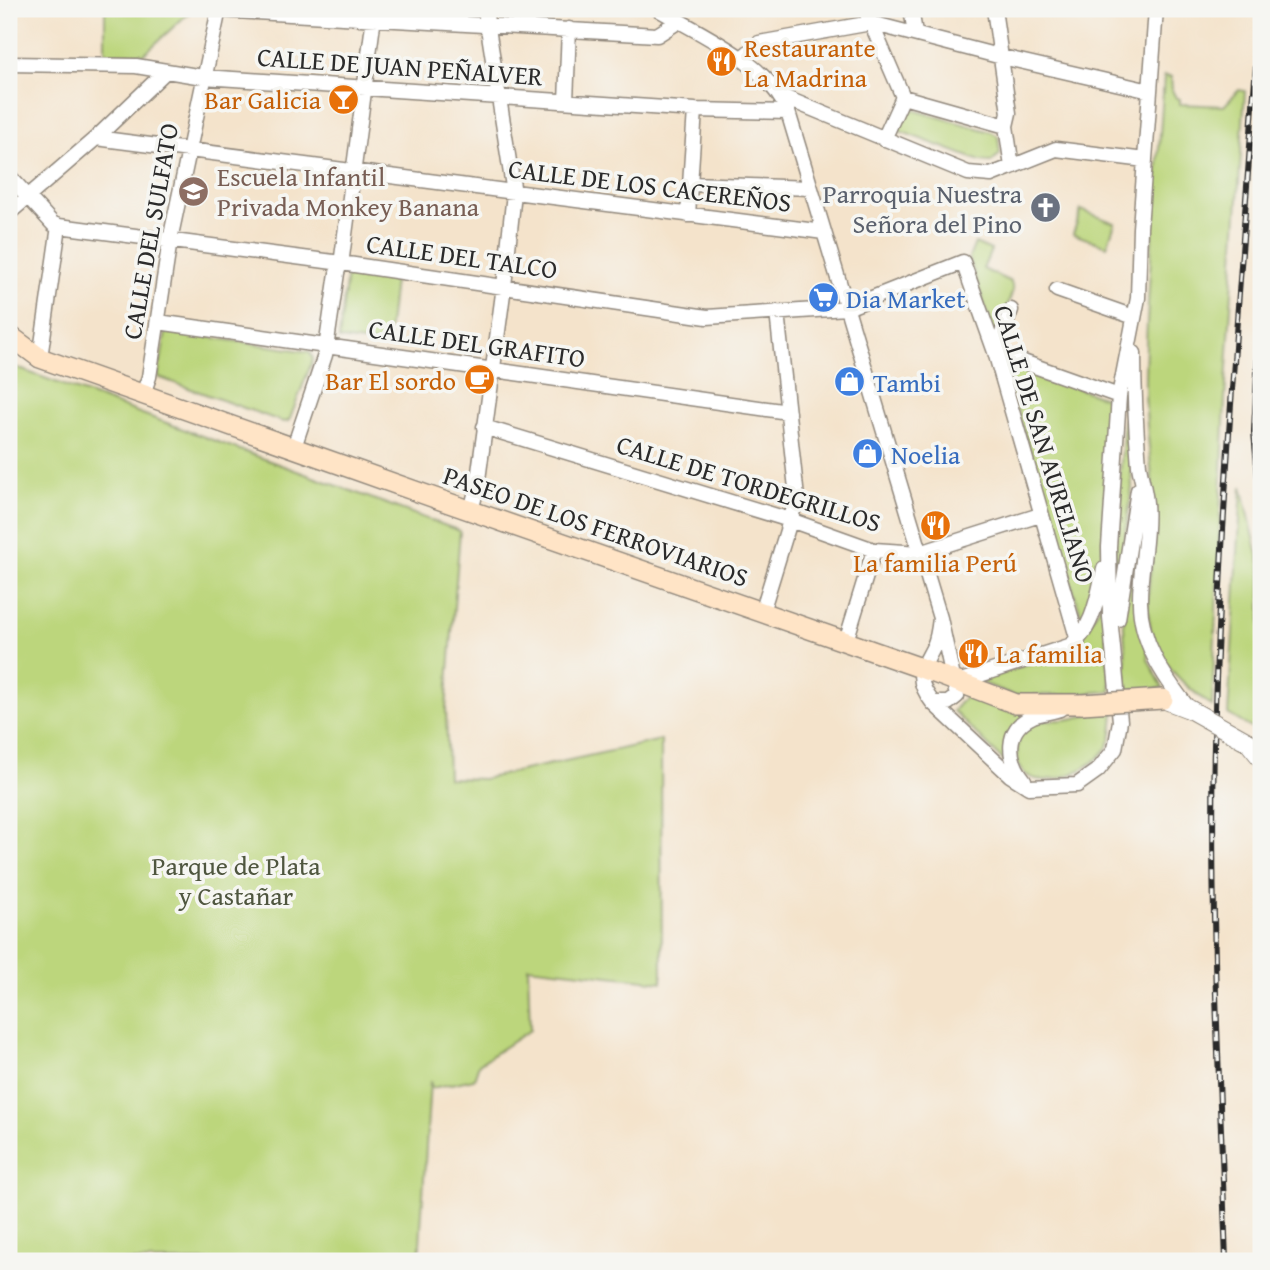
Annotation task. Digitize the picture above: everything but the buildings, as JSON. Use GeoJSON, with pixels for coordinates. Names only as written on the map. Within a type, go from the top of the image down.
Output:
{"type":"FeatureCollection","features":[{"type":"Feature","properties":{"kind":"main road","name":"PASEO DE LOS FERROVIARIOS"},"geometry":{"type":"LineString","coordinates":[[9,335],[40,358],[846,641],[1016,704],[1082,704],[1163,699]]}},
{"type":"Feature","properties":{"kind":"main road"},"geometry":{"type":"LineString","coordinates":[[9,351],[40,358]]}},
{"type":"Feature","properties":{"kind":"street"},"geometry":{"type":"LineString","coordinates":[[219,9],[375,14],[488,26],[657,35],[679,21]]}},
{"type":"Feature","properties":{"kind":"street","name":"CALLE DEL SULFATO"},"geometry":{"type":"LineString","coordinates":[[143,394],[149,377],[170,240],[219,9]]}},
{"type":"Feature","properties":{"kind":"street"},"geometry":{"type":"LineString","coordinates":[[471,511],[477,487],[514,193],[485,9]]}},
{"type":"Feature","properties":{"kind":"street"},"geometry":{"type":"LineString","coordinates":[[658,9],[742,58],[781,96],[968,173],[991,175],[1056,149],[1145,160]]}},
{"type":"Feature","properties":{"kind":"street"},"geometry":{"type":"LineString","coordinates":[[911,9],[915,33]]}},
{"type":"Feature","properties":{"kind":"street"},"geometry":{"type":"LineString","coordinates":[[994,9],[1009,113],[1006,126],[1012,167]]}},
{"type":"Feature","properties":{"kind":"street"},"geometry":{"type":"LineString","coordinates":[[940,618],[935,643],[921,668],[924,691],[933,703],[1010,775],[1029,787],[1077,785],[1098,770],[1115,749],[1120,721],[1110,617],[1109,547],[1119,396],[1138,298],[1156,9]]}},
{"type":"Feature","properties":{"kind":"street"},"geometry":{"type":"LineString","coordinates":[[294,447],[327,345],[375,14]]}},
{"type":"Feature","properties":{"kind":"street"},"geometry":{"type":"LineString","coordinates":[[742,58],[759,43],[868,16],[915,33],[1002,57],[1150,90]]}},
{"type":"Feature","properties":{"kind":"street"},"geometry":{"type":"LineString","coordinates":[[868,16],[903,97],[884,139]]}},
{"type":"Feature","properties":{"kind":"street"},"geometry":{"type":"LineString","coordinates":[[566,101],[569,29]]}},
{"type":"Feature","properties":{"kind":"street","name":"CALLE DE JUAN PEÑALVER"},"geometry":{"type":"LineString","coordinates":[[9,64],[136,66],[203,77],[695,110],[788,112]]}},
{"type":"Feature","properties":{"kind":"street"},"geometry":{"type":"LineString","coordinates":[[9,214],[96,138],[166,71]]}},
{"type":"Feature","properties":{"kind":"street"},"geometry":{"type":"LineString","coordinates":[[781,96],[940,618],[957,696],[948,703],[933,703]]}},
{"type":"Feature","properties":{"kind":"street"},"geometry":{"type":"LineString","coordinates":[[903,97],[1006,126]]}},
{"type":"Feature","properties":{"kind":"street"},"geometry":{"type":"LineString","coordinates":[[688,215],[695,110]]}},
{"type":"Feature","properties":{"kind":"street","name":"CALLE DE LOS CACEREÑOS"},"geometry":{"type":"LineString","coordinates":[[96,138],[824,232]]}},
{"type":"Feature","properties":{"kind":"street"},"geometry":{"type":"LineString","coordinates":[[9,176],[53,224],[59,226],[40,358]]}},
{"type":"Feature","properties":{"kind":"street"},"geometry":{"type":"LineString","coordinates":[[690,184],[811,188]]}},
{"type":"Feature","properties":{"kind":"street","name":"CALLE DEL TALCO"},"geometry":{"type":"LineString","coordinates":[[59,226],[341,263],[707,317],[847,308],[963,262]]}},
{"type":"Feature","properties":{"kind":"street","name":"CALLE DE SAN AURELIANO"},"geometry":{"type":"LineString","coordinates":[[963,262],[995,352],[1078,641]]}},
{"type":"Feature","properties":{"kind":"street"},"geometry":{"type":"LineString","coordinates":[[1057,290],[1134,317]]}},
{"type":"Feature","properties":{"kind":"street"},"geometry":{"type":"LineString","coordinates":[[1011,310],[995,352],[1119,396]]}},
{"type":"Feature","properties":{"kind":"street"},"geometry":{"type":"LineString","coordinates":[[762,612],[797,498],[777,312]]}},
{"type":"Feature","properties":{"kind":"street"},"geometry":{"type":"LineString","coordinates":[[1114,651],[1122,582],[1138,502],[1140,468],[1134,317]]}},
{"type":"Feature","properties":{"kind":"street","name":"CALLE DEL GRAFITO"},"geometry":{"type":"LineString","coordinates":[[158,322],[788,412]]}},
{"type":"Feature","properties":{"kind":"street","name":"CALLE DE TORDEGRILLOS"},"geometry":{"type":"LineString","coordinates":[[484,427],[790,520],[874,550],[920,552],[1040,515]]}},
{"type":"Feature","properties":{"kind":"street"},"geometry":{"type":"LineString","coordinates":[[1140,468],[1146,501],[1147,531],[1139,600],[1144,631],[1155,659],[1189,709]]}},
{"type":"Feature","properties":{"kind":"street"},"geometry":{"type":"LineString","coordinates":[[955,680],[1078,641],[1096,607],[1109,547]]}},
{"type":"Feature","properties":{"kind":"street"},"geometry":{"type":"LineString","coordinates":[[846,641],[874,550]]}},
{"type":"Feature","properties":{"kind":"street"},"geometry":{"type":"LineString","coordinates":[[1163,699],[1189,709],[1255,746],[1261,758]]}},
{"type":"Feature","properties":{"kind":"street"},"geometry":{"type":"LineString","coordinates":[[1029,787],[1017,772],[1010,755],[1012,738],[1019,726],[1033,716],[1082,704]]}},
{"type":"Feature","properties":{"kind":"green space"},"geometry":{"type":"Polygon","coordinates":[[[105,9],[193,9],[144,54],[105,53],[105,9]]]}},
{"type":"Feature","properties":{"kind":"green space"},"geometry":{"type":"Polygon","coordinates":[[[1164,76],[1171,77],[1172,90],[1176,98],[1180,99],[1180,104],[1224,106],[1239,90],[1245,91],[1225,399],[1212,706],[1174,673],[1160,654],[1151,630],[1148,603],[1155,525],[1146,414],[1146,339],[1164,76]]]}},
{"type":"Feature","properties":{"kind":"green space"},"geometry":{"type":"Polygon","coordinates":[[[903,107],[991,132],[998,136],[1000,154],[991,162],[980,161],[894,129],[903,107]]]}},
{"type":"Feature","properties":{"kind":"green space"},"geometry":{"type":"Polygon","coordinates":[[[1081,210],[1115,223],[1107,246],[1073,234],[1081,210]]]}},
{"type":"Feature","properties":{"kind":"green space"},"geometry":{"type":"Polygon","coordinates":[[[975,243],[991,250],[983,269],[1011,282],[1013,290],[997,337],[969,258],[975,243]]]}},
{"type":"Feature","properties":{"kind":"green space"},"geometry":{"type":"Polygon","coordinates":[[[347,274],[394,280],[387,345],[339,339],[347,274]]]}},
{"type":"Feature","properties":{"kind":"green space"},"geometry":{"type":"Polygon","coordinates":[[[166,331],[310,352],[313,359],[289,421],[283,422],[158,377],[166,331]]]}},
{"type":"Feature","properties":{"kind":"green space"},"geometry":{"type":"Polygon","coordinates":[[[1002,361],[1113,401],[1102,562],[1086,614],[1082,618],[1002,361]]]}},
{"type":"Feature","properties":{"kind":"green space","name":"Parque de Plata y Castañar"},"geometry":{"type":"Polygon","coordinates":[[[9,365],[460,531],[446,709],[448,778],[483,779],[661,740],[662,982],[528,967],[530,1030],[479,1064],[474,1079],[432,1088],[430,1081],[419,1261],[9,1261],[9,365]]]}},
{"type":"Feature","properties":{"kind":"green space"},"geometry":{"type":"Polygon","coordinates":[[[1124,421],[1128,423],[1132,487],[1115,611],[1112,585],[1124,421]]]}},
{"type":"Feature","properties":{"kind":"green space"},"geometry":{"type":"Polygon","coordinates":[[[1242,486],[1261,568],[1261,734],[1228,714],[1242,486]]]}},
{"type":"Feature","properties":{"kind":"green space"},"geometry":{"type":"Polygon","coordinates":[[[1140,508],[1148,659],[1163,688],[1127,690],[1123,607],[1140,508]]]}},
{"type":"Feature","properties":{"kind":"green space"},"geometry":{"type":"Polygon","coordinates":[[[1103,603],[1111,691],[1013,695],[980,682],[1071,648],[1103,603]]]}},
{"type":"Feature","properties":{"kind":"green space"},"geometry":{"type":"Polygon","coordinates":[[[969,695],[1026,713],[1005,750],[1006,763],[953,711],[969,695]]]}},
{"type":"Feature","properties":{"kind":"green space"},"geometry":{"type":"Polygon","coordinates":[[[1114,708],[1108,745],[1098,758],[1087,766],[1060,778],[1046,780],[1024,773],[1018,762],[1017,752],[1018,735],[1025,728],[1037,722],[1076,718],[1114,708]]]}},
{"type":"Feature","properties":{"kind":"railway"},"geometry":{"type":"LineString","coordinates":[[1226,1261],[1214,939],[1214,745],[1221,561],[1260,9]]}},
{"type":"Feature","properties":{"kind":"railway"},"geometry":{"type":"LineString","coordinates":[[1261,294],[1254,432],[1261,511]]}},
{"type":"Feature","properties":{"kind":"place","name":"Restaurante La Madrina"},"geometry":{"type":"Point","coordinates":[721,62]}},
{"type":"Feature","properties":{"kind":"place","name":"Bar Galicia"},"geometry":{"type":"Point","coordinates":[344,99]}},
{"type":"Feature","properties":{"kind":"place","name":"Escuela Infantil Privada Monkey Banana"},"geometry":{"type":"Point","coordinates":[194,191]}},
{"type":"Feature","properties":{"kind":"place","name":"Parroquia Nuestra Señora del Pino"},"geometry":{"type":"Point","coordinates":[1045,208]}},
{"type":"Feature","properties":{"kind":"place","name":"Dia Market"},"geometry":{"type":"Point","coordinates":[823,298]}},
{"type":"Feature","properties":{"kind":"place","name":"Bar El sordo"},"geometry":{"type":"Point","coordinates":[479,380]}},
{"type":"Feature","properties":{"kind":"place","name":"Tambi"},"geometry":{"type":"Point","coordinates":[850,382]}},
{"type":"Feature","properties":{"kind":"place","name":"Noelia"},"geometry":{"type":"Point","coordinates":[868,454]}},
{"type":"Feature","properties":{"kind":"place","name":"La familia Perú"},"geometry":{"type":"Point","coordinates":[935,526]}},
{"type":"Feature","properties":{"kind":"place","name":"La familia"},"geometry":{"type":"Point","coordinates":[973,653]}}]}
